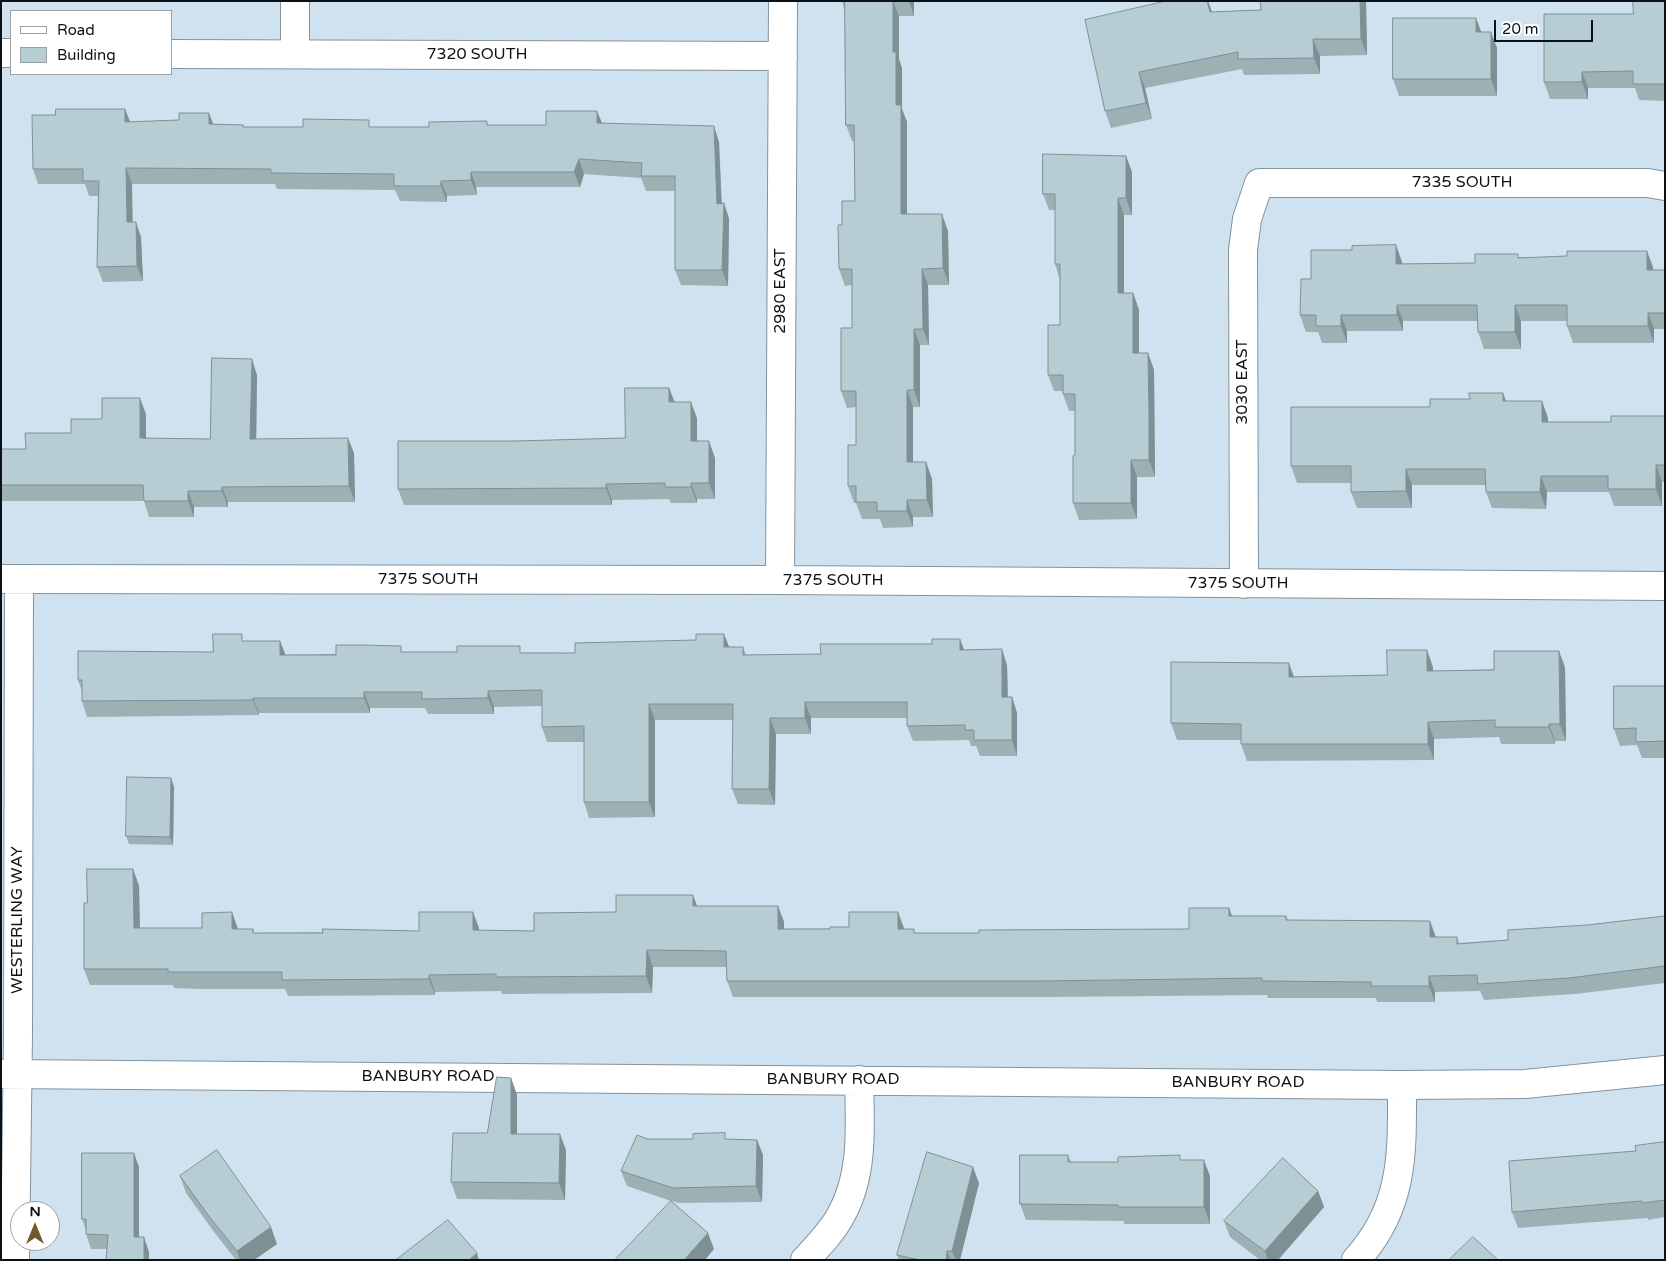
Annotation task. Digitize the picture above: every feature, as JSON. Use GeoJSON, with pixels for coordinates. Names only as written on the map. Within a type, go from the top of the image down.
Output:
{"type":"FeatureCollection","features":[{"type":"Feature","properties":{"kind":"street"},"geometry":{"type":"LineString","coordinates":[[295,1],[295,54]]}},
{"type":"Feature","properties":{"kind":"street","name":"2980 EAST"},"geometry":{"type":"LineString","coordinates":[[780,580],[783,1]]}},
{"type":"Feature","properties":{"kind":"street","name":"7320 SOUTH"},"geometry":{"type":"LineString","coordinates":[[172,54],[783,56]]}},
{"type":"Feature","properties":{"kind":"street","name":"7335 SOUTH"},"geometry":{"type":"LineString","coordinates":[[1260,183],[1648,183],[1665,186]]}},
{"type":"Feature","properties":{"kind":"street","name":"3030 EAST"},"geometry":{"type":"LineString","coordinates":[[1244,584],[1243,250],[1247,219],[1260,183]]}},
{"type":"Feature","properties":{"kind":"street","name":"7375 SOUTH"},"geometry":{"type":"LineString","coordinates":[[10,579],[780,580],[1665,586]]}},
{"type":"Feature","properties":{"kind":"street","name":"WESTERLING WAY"},"geometry":{"type":"LineString","coordinates":[[10,579],[9,1074],[15,1260]]}},
{"type":"Feature","properties":{"kind":"street","name":"BANBURY ROAD"},"geometry":{"type":"LineString","coordinates":[[9,1074],[1402,1085],[1525,1084],[1665,1070]]}},
{"type":"Feature","properties":{"kind":"street"},"geometry":{"type":"LineString","coordinates":[[805,1260],[841,1216],[852,1189],[859,1159],[859,1080]]}},
{"type":"Feature","properties":{"kind":"street"},"geometry":{"type":"LineString","coordinates":[[1356,1260],[1366,1249],[1389,1210],[1400,1170],[1402,1085]]}},
{"type":"Feature","properties":{"kind":"building"},"geometry":{"type":"Polygon","coordinates":[[[845,1],[893,1],[893,52],[896,52],[896,105],[901,105],[901,214],[942,214],[943,268],[922,269],[923,329],[914,329],[914,390],[907,390],[907,462],[926,462],[927,500],[907,500],[907,511],[877,511],[877,502],[856,502],[856,486],[848,486],[848,445],[856,445],[856,391],[841,391],[841,328],[852,328],[852,269],[839,269],[838,225],[842,225],[842,201],[855,201],[854,125],[846,125],[845,1]]]}},
{"type":"Feature","properties":{"kind":"building"},"geometry":{"type":"Polygon","coordinates":[[[1166,1],[1207,1],[1210,12],[1261,10],[1260,1],[1360,1],[1361,39],[1313,39],[1314,58],[1238,59],[1238,52],[1139,72],[1146,103],[1105,111],[1085,20],[1166,1]]]}},
{"type":"Feature","properties":{"kind":"building"},"geometry":{"type":"Polygon","coordinates":[[[1633,1],[1665,1],[1665,84],[1633,84],[1633,71],[1582,72],[1582,82],[1544,82],[1544,14],[1633,14],[1633,1]]]}},
{"type":"Feature","properties":{"kind":"building"},"geometry":{"type":"Polygon","coordinates":[[[1393,18],[1476,18],[1476,32],[1491,32],[1491,79],[1393,79],[1393,18]]]}},
{"type":"Feature","properties":{"kind":"building"},"geometry":{"type":"Polygon","coordinates":[[[56,109],[125,109],[125,122],[179,120],[179,113],[209,113],[209,124],[243,125],[243,127],[303,127],[303,119],[369,120],[369,127],[429,127],[429,122],[487,121],[487,125],[546,125],[546,111],[597,111],[597,123],[714,126],[717,204],[724,203],[722,270],[675,270],[675,176],[641,176],[642,163],[579,159],[574,172],[471,172],[471,180],[441,181],[441,186],[394,186],[394,174],[271,173],[271,169],[126,168],[127,222],[136,222],[137,266],[97,267],[99,181],[83,181],[83,169],[33,169],[32,115],[55,115],[56,109]]]}},
{"type":"Feature","properties":{"kind":"building"},"geometry":{"type":"Polygon","coordinates":[[[1043,154],[1126,156],[1126,198],[1118,198],[1118,293],[1133,293],[1133,353],[1148,353],[1149,417],[1149,460],[1131,460],[1131,503],[1073,503],[1075,394],[1063,394],[1063,375],[1048,375],[1048,325],[1060,325],[1060,264],[1055,264],[1055,194],[1043,194],[1043,154]]]}},
{"type":"Feature","properties":{"kind":"building"},"geometry":{"type":"Polygon","coordinates":[[[1396,245],[1396,264],[1475,263],[1475,254],[1518,254],[1518,258],[1567,256],[1567,251],[1647,251],[1647,270],[1665,270],[1665,313],[1648,313],[1648,326],[1567,326],[1567,305],[1515,305],[1515,332],[1478,332],[1477,305],[1397,305],[1397,315],[1341,315],[1341,326],[1316,326],[1316,315],[1300,315],[1301,279],[1311,279],[1311,250],[1352,250],[1352,246],[1396,245]]]}},
{"type":"Feature","properties":{"kind":"building"},"geometry":{"type":"Polygon","coordinates":[[[212,358],[252,359],[250,439],[348,438],[349,486],[222,487],[222,491],[188,491],[188,501],[144,501],[143,485],[1,485],[1,449],[26,449],[25,433],[71,433],[71,419],[102,419],[102,398],[140,398],[140,438],[210,439],[212,358]]]}},
{"type":"Feature","properties":{"kind":"building"},"geometry":{"type":"Polygon","coordinates":[[[625,388],[669,388],[669,402],[691,402],[691,441],[709,441],[709,483],[691,483],[691,487],[665,487],[665,483],[606,484],[606,488],[398,489],[398,441],[515,441],[625,438],[625,388]]]}},
{"type":"Feature","properties":{"kind":"building"},"geometry":{"type":"Polygon","coordinates":[[[1469,393],[1503,393],[1503,401],[1542,401],[1542,422],[1611,422],[1611,416],[1665,416],[1665,465],[1656,465],[1656,489],[1608,489],[1608,476],[1541,476],[1540,492],[1486,492],[1485,469],[1406,469],[1406,491],[1351,492],[1351,466],[1291,466],[1291,407],[1430,407],[1430,399],[1470,399],[1469,393]]]}},
{"type":"Feature","properties":{"kind":"building"},"geometry":{"type":"Polygon","coordinates":[[[213,634],[242,634],[242,641],[280,641],[280,655],[336,655],[336,645],[401,646],[401,652],[457,652],[457,646],[520,646],[520,653],[575,653],[575,643],[696,640],[696,634],[724,634],[724,647],[743,647],[743,655],[821,654],[820,644],[932,644],[932,639],[960,639],[960,650],[1002,649],[1002,697],[1012,697],[1012,740],[974,740],[974,730],[965,730],[965,725],[907,726],[907,702],[805,702],[805,718],[770,718],[769,789],[732,789],[733,704],[649,704],[649,802],[584,802],[584,726],[542,727],[542,690],[488,691],[488,698],[422,699],[422,692],[364,692],[364,698],[82,701],[82,680],[78,680],[78,651],[213,652],[213,634]]]}},
{"type":"Feature","properties":{"kind":"building"},"geometry":{"type":"Polygon","coordinates":[[[1387,650],[1427,650],[1427,671],[1494,670],[1494,651],[1559,651],[1560,724],[1549,724],[1549,727],[1495,727],[1495,720],[1428,722],[1428,744],[1241,744],[1241,724],[1171,723],[1171,662],[1289,663],[1289,677],[1387,675],[1387,650]]]}},
{"type":"Feature","properties":{"kind":"building"},"geometry":{"type":"Polygon","coordinates":[[[1614,686],[1665,686],[1665,741],[1636,742],[1636,728],[1614,729],[1614,686]]]}},
{"type":"Feature","properties":{"kind":"building"},"geometry":{"type":"Polygon","coordinates":[[[127,777],[171,778],[170,837],[126,836],[127,777]]]}},
{"type":"Feature","properties":{"kind":"building"},"geometry":{"type":"Polygon","coordinates":[[[87,869],[133,869],[134,928],[202,928],[202,913],[232,912],[232,929],[253,929],[253,933],[323,933],[322,929],[419,931],[419,912],[473,912],[473,930],[534,931],[534,913],[616,912],[616,895],[693,895],[693,906],[778,906],[778,929],[849,927],[849,912],[898,912],[898,929],[914,929],[914,933],[979,933],[979,930],[1189,929],[1189,908],[1229,908],[1229,916],[1286,916],[1286,920],[1430,921],[1430,937],[1457,937],[1457,944],[1508,940],[1508,930],[1587,925],[1665,916],[1665,966],[1569,978],[1478,984],[1477,975],[1429,976],[1429,986],[1371,986],[1371,982],[1262,981],[1262,978],[1042,981],[727,981],[726,951],[647,950],[646,976],[496,977],[496,974],[429,975],[429,979],[282,980],[282,972],[168,972],[168,969],[84,969],[84,903],[87,903],[87,869]]]}},
{"type":"Feature","properties":{"kind":"building"},"geometry":{"type":"Polygon","coordinates":[[[497,1077],[511,1078],[511,1134],[560,1134],[559,1183],[451,1182],[453,1133],[487,1133],[497,1077]]]}},
{"type":"Feature","properties":{"kind":"building"},"geometry":{"type":"Polygon","coordinates":[[[725,1133],[725,1139],[757,1140],[756,1186],[673,1188],[621,1171],[637,1135],[647,1139],[693,1139],[693,1134],[725,1133]]]}},
{"type":"Feature","properties":{"kind":"building"},"geometry":{"type":"Polygon","coordinates":[[[1665,1142],[1665,1200],[1512,1212],[1509,1161],[1636,1151],[1635,1146],[1665,1142]]]}},
{"type":"Feature","properties":{"kind":"building"},"geometry":{"type":"Polygon","coordinates":[[[217,1150],[271,1227],[237,1251],[180,1176],[217,1150]]]}},
{"type":"Feature","properties":{"kind":"building"},"geometry":{"type":"Polygon","coordinates":[[[927,1152],[973,1167],[952,1251],[947,1251],[946,1260],[920,1260],[897,1255],[927,1152]]]}},
{"type":"Feature","properties":{"kind":"building"},"geometry":{"type":"Polygon","coordinates":[[[82,1153],[134,1153],[134,1237],[144,1237],[144,1260],[106,1260],[108,1235],[86,1234],[86,1219],[82,1219],[82,1153]]]}},
{"type":"Feature","properties":{"kind":"building"},"geometry":{"type":"Polygon","coordinates":[[[1020,1155],[1068,1155],[1068,1162],[1118,1162],[1118,1157],[1180,1155],[1180,1160],[1204,1160],[1204,1207],[1020,1204],[1020,1155]]]}},
{"type":"Feature","properties":{"kind":"building"},"geometry":{"type":"Polygon","coordinates":[[[1283,1158],[1318,1191],[1265,1251],[1224,1221],[1283,1158]]]}},
{"type":"Feature","properties":{"kind":"building"},"geometry":{"type":"Polygon","coordinates":[[[671,1201],[708,1233],[684,1260],[615,1260],[671,1201]]]}},
{"type":"Feature","properties":{"kind":"building"},"geometry":{"type":"Polygon","coordinates":[[[448,1220],[477,1253],[469,1260],[396,1260],[448,1220]]]}},
{"type":"Feature","properties":{"kind":"building"},"geometry":{"type":"Polygon","coordinates":[[[1473,1237],[1498,1260],[1449,1260],[1473,1237]]]}}]}
